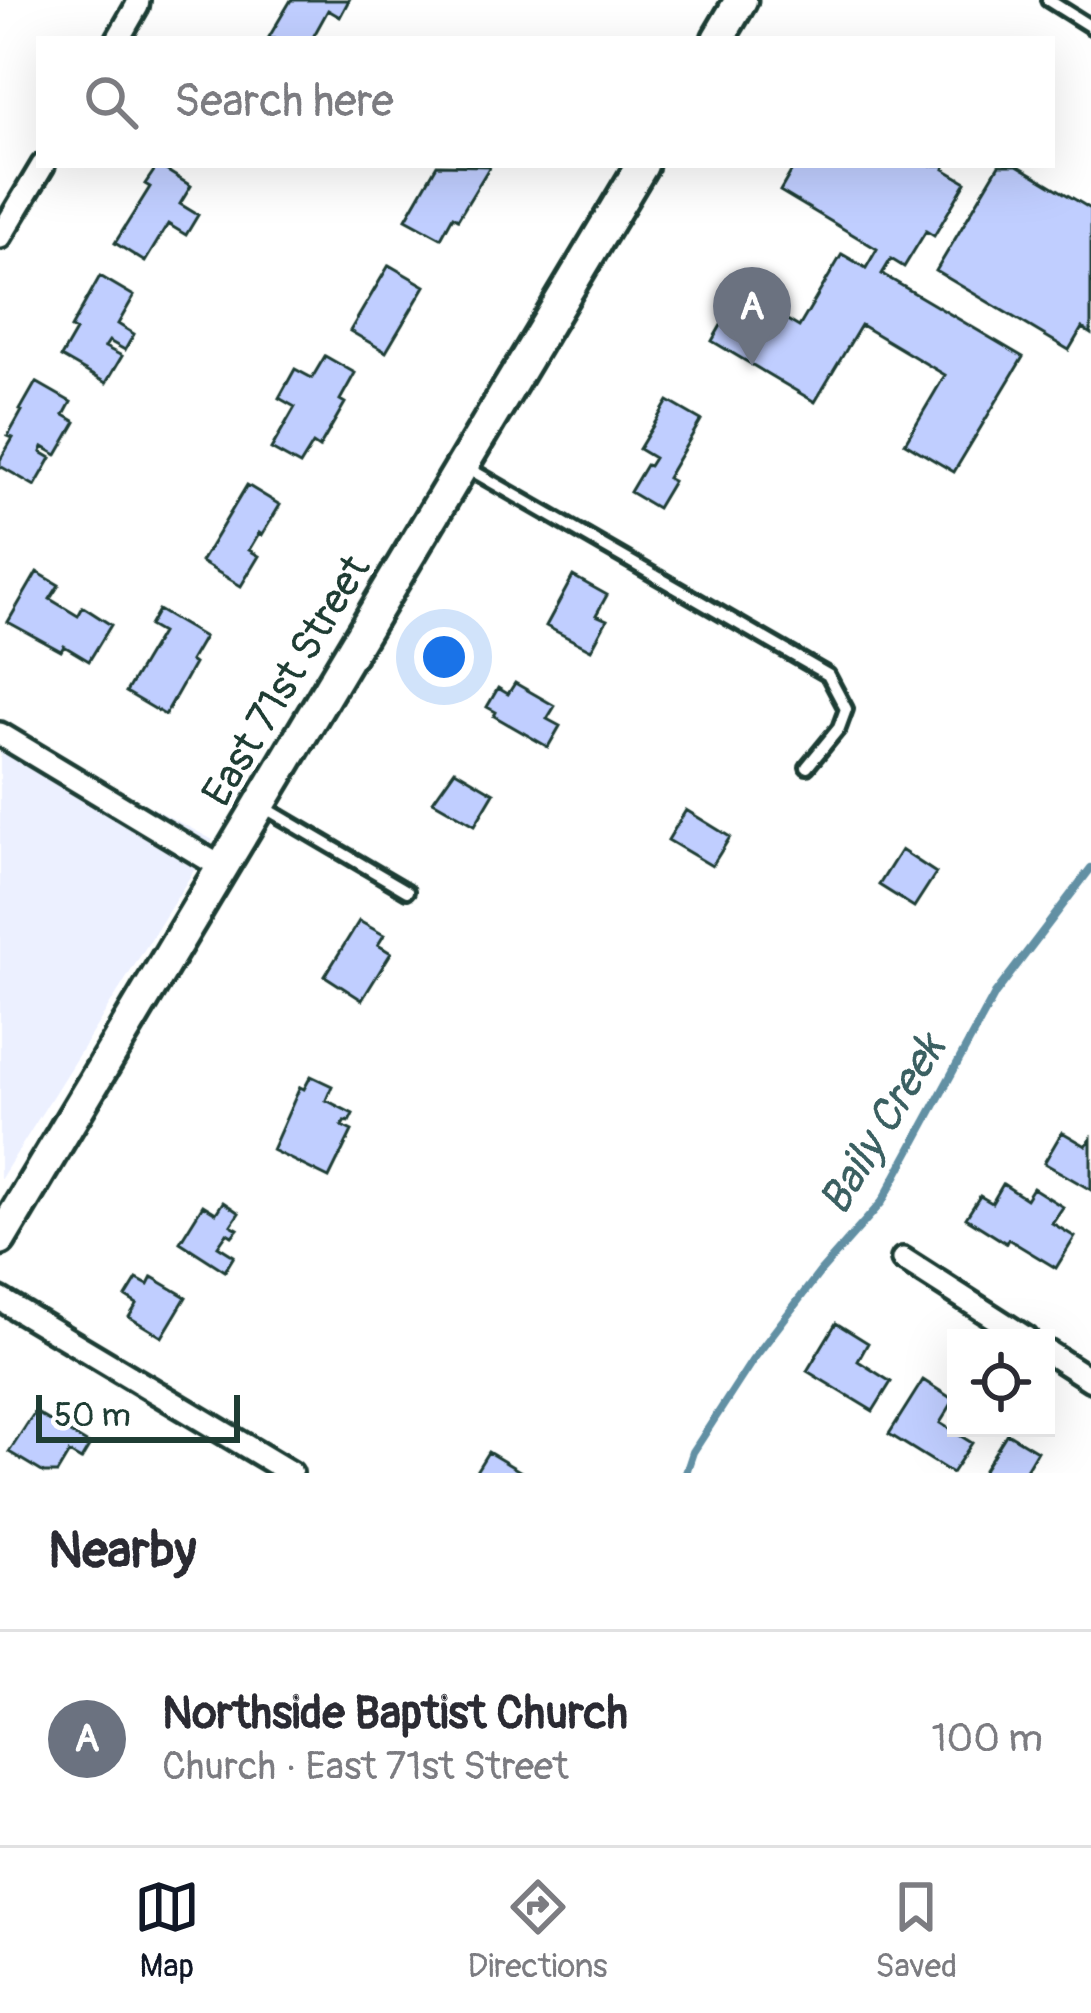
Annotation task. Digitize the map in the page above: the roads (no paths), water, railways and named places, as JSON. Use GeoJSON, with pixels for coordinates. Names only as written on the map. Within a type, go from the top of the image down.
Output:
{"type":"FeatureCollection","features":[{"type":"Feature","properties":{"kind":"main road"},"geometry":{"type":"LineString","coordinates":[[720,36],[741,0]]}},
{"type":"Feature","properties":{"kind":"main road","name":"East 71st Street"},"geometry":{"type":"LineString","coordinates":[[0,1239],[640,168]]}},
{"type":"Feature","properties":{"kind":"street"},"geometry":{"type":"LineString","coordinates":[[120,36],[138,0]]}},
{"type":"Feature","properties":{"kind":"street"},"geometry":{"type":"LineString","coordinates":[[0,237],[41,168]]}},
{"type":"Feature","properties":{"kind":"street"},"geometry":{"type":"LineString","coordinates":[[0,734],[221,867]]}},
{"type":"Feature","properties":{"kind":"street"},"geometry":{"type":"LineString","coordinates":[[903,1259],[1012,1329]]}},
{"type":"Feature","properties":{"kind":"street"},"geometry":{"type":"LineString","coordinates":[[0,1299],[291,1473]]}},
{"type":"Feature","properties":{"kind":"street"},"geometry":{"type":"LineString","coordinates":[[1055,1357],[1091,1380]]}},
{"type":"Feature","properties":{"kind":"lane"},"geometry":{"type":"LineString","coordinates":[[1048,0],[1091,27]]}},
{"type":"Feature","properties":{"kind":"lane"},"geometry":{"type":"LineString","coordinates":[[463,465],[829,675],[846,709],[839,728],[807,767]]}},
{"type":"Feature","properties":{"kind":"lane"},"geometry":{"type":"LineString","coordinates":[[259,805],[407,891]]}},
{"type":"Feature","properties":{"kind":"waterway","name":"Baily Creek"},"geometry":{"type":"LineString","coordinates":[[686,1473],[693,1452],[752,1361],[820,1272],[882,1202],[995,994],[1091,868]]}},
{"type":"Feature","properties":{"kind":"place","name":"Northside Baptist Church"},"geometry":{"type":"Point","coordinates":[752,366]}}]}
